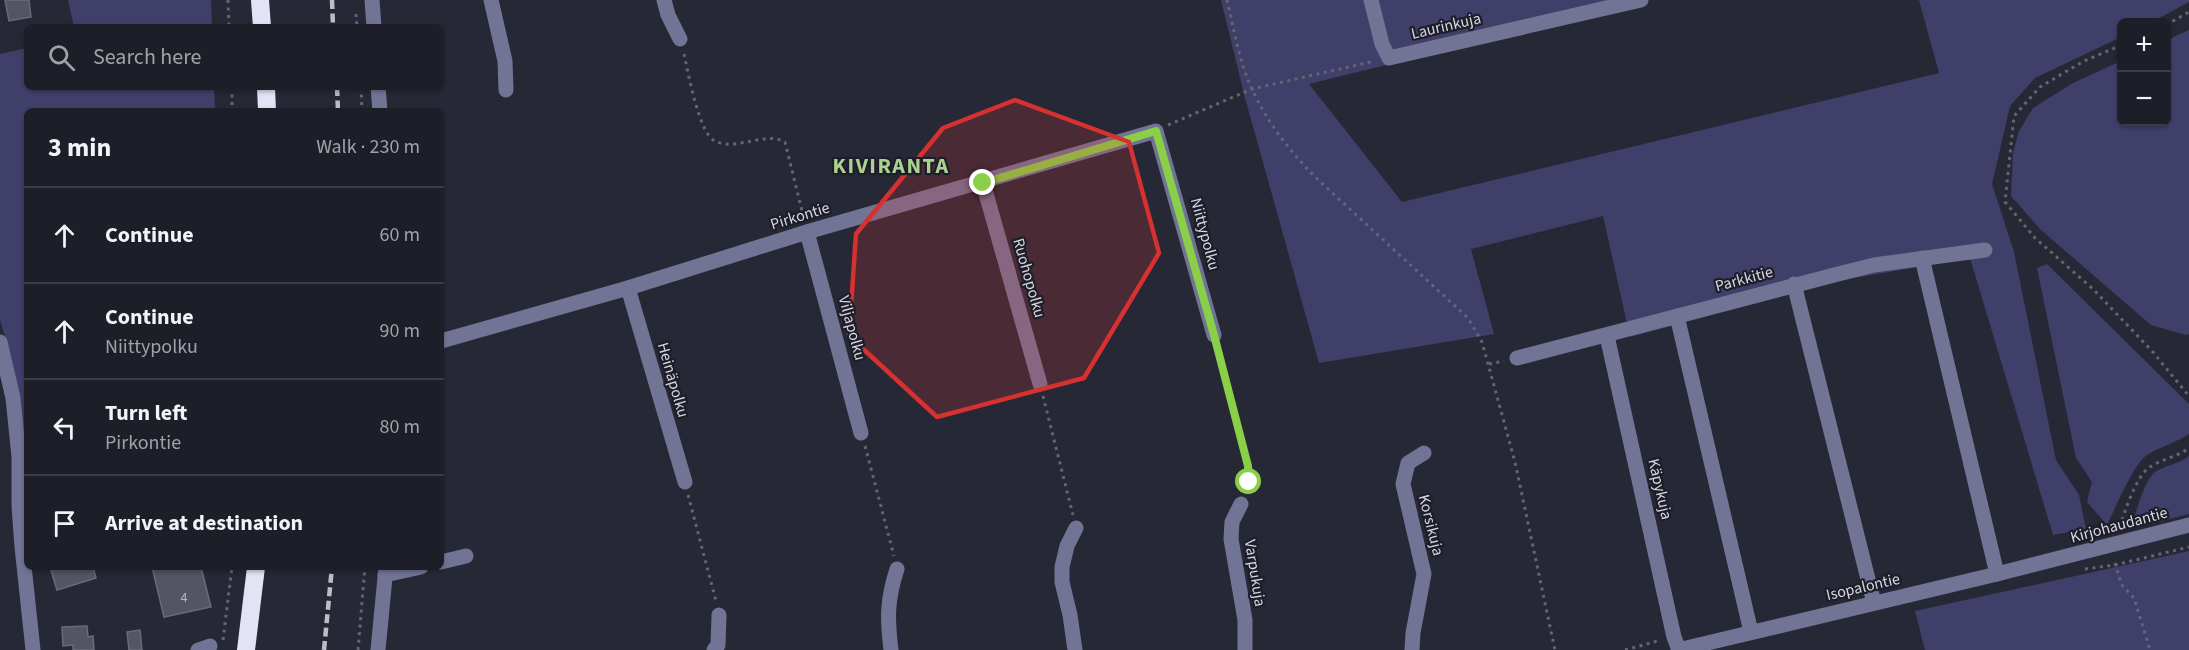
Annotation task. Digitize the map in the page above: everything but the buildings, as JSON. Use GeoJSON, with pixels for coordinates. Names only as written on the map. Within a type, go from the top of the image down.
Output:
{"type":"FeatureCollection","features":[{"type":"Feature","properties":{"kind":"highway"},"geometry":{"type":"LineString","coordinates":[[260,0],[262,24]]}},
{"type":"Feature","properties":{"kind":"highway"},"geometry":{"type":"LineString","coordinates":[[266,90],[267,108]]}},
{"type":"Feature","properties":{"kind":"highway"},"geometry":{"type":"LineString","coordinates":[[246,650],[256,570]]}},
{"type":"Feature","properties":{"kind":"street"},"geometry":{"type":"LineString","coordinates":[[372,0],[374,24]]}},
{"type":"Feature","properties":{"kind":"street"},"geometry":{"type":"LineString","coordinates":[[491,0],[505,61],[506,90]]}},
{"type":"Feature","properties":{"kind":"street"},"geometry":{"type":"LineString","coordinates":[[664,0],[668,15],[680,39]]}},
{"type":"Feature","properties":{"kind":"street"},"geometry":{"type":"LineString","coordinates":[[1371,0],[1382,44],[1389,58]]}},
{"type":"Feature","properties":{"kind":"street","name":"Laurinkuja"},"geometry":{"type":"LineString","coordinates":[[1389,58],[1641,0]]}},
{"type":"Feature","properties":{"kind":"street"},"geometry":{"type":"LineString","coordinates":[[378,90],[380,108]]}},
{"type":"Feature","properties":{"kind":"street","name":"Pirkontie"},"geometry":{"type":"LineString","coordinates":[[444,339],[628,288],[807,232],[1158,137]]}},
{"type":"Feature","properties":{"kind":"street","name":"Niittypolku"},"geometry":{"type":"LineString","coordinates":[[1158,137],[1214,335]]}},
{"type":"Feature","properties":{"kind":"street","name":"Ruohopolku"},"geometry":{"type":"LineString","coordinates":[[983,183],[1040,384]]}},
{"type":"Feature","properties":{"kind":"street","name":"Viljapolku"},"geometry":{"type":"LineString","coordinates":[[807,232],[861,433]]}},
{"type":"Feature","properties":{"kind":"street","name":"Parkkitie"},"geometry":{"type":"LineString","coordinates":[[1517,358],[1874,265],[1985,250]]}},
{"type":"Feature","properties":{"kind":"street"},"geometry":{"type":"LineString","coordinates":[[1922,258],[1997,574]]}},
{"type":"Feature","properties":{"kind":"street"},"geometry":{"type":"LineString","coordinates":[[1794,284],[1874,603]]}},
{"type":"Feature","properties":{"kind":"street","name":"Heinäpolku"},"geometry":{"type":"LineString","coordinates":[[628,288],[684,482]]}},
{"type":"Feature","properties":{"kind":"street"},"geometry":{"type":"LineString","coordinates":[[1677,316],[1751,632]]}},
{"type":"Feature","properties":{"kind":"street","name":"Käpykuja"},"geometry":{"type":"LineString","coordinates":[[1607,336],[1678,650]]}},
{"type":"Feature","properties":{"kind":"street"},"geometry":{"type":"LineString","coordinates":[[0,342],[13,398],[19,457],[19,506],[24,546]]}},
{"type":"Feature","properties":{"kind":"street","name":"Korsikuja"},"geometry":{"type":"LineString","coordinates":[[1412,650],[1413,633],[1425,574],[1402,484],[1408,463],[1424,453]]}},
{"type":"Feature","properties":{"kind":"street","name":"Varpukuja"},"geometry":{"type":"LineString","coordinates":[[1240,504],[1232,522],[1231,539],[1245,620],[1245,650]]}},
{"type":"Feature","properties":{"kind":"street","name":"Kirjohaudantie"},"geometry":{"type":"LineString","coordinates":[[2057,559],[2189,525]]}},
{"type":"Feature","properties":{"kind":"street"},"geometry":{"type":"LineString","coordinates":[[1075,650],[1062,582],[1062,567],[1067,546],[1076,528]]}},
{"type":"Feature","properties":{"kind":"street"},"geometry":{"type":"LineString","coordinates":[[444,561],[466,556]]}},
{"type":"Feature","properties":{"kind":"street","name":"Isopalontie"},"geometry":{"type":"LineString","coordinates":[[1678,650],[2057,559]]}},
{"type":"Feature","properties":{"kind":"street"},"geometry":{"type":"LineString","coordinates":[[891,650],[887,619],[890,592],[897,569]]}},
{"type":"Feature","properties":{"kind":"street"},"geometry":{"type":"LineString","coordinates":[[26,570],[33,650]]}},
{"type":"Feature","properties":{"kind":"street"},"geometry":{"type":"LineString","coordinates":[[378,650],[386,571]]}},
{"type":"Feature","properties":{"kind":"street"},"geometry":{"type":"LineString","coordinates":[[714,650],[718,645],[719,615]]}},
{"type":"Feature","properties":{"kind":"path"},"geometry":{"type":"LineString","coordinates":[[228,0],[229,24]]}},
{"type":"Feature","properties":{"kind":"path"},"geometry":{"type":"LineString","coordinates":[[1227,0],[1251,88],[1272,126],[1314,176],[1468,318],[1476,329],[1482,342],[1515,462],[1555,650]]}},
{"type":"Feature","properties":{"kind":"path"},"geometry":{"type":"LineString","coordinates":[[2171,22],[2189,12]]}},
{"type":"Feature","properties":{"kind":"path"},"geometry":{"type":"LineString","coordinates":[[680,39],[701,120],[709,137],[728,145],[770,138],[784,142],[807,232]]}},
{"type":"Feature","properties":{"kind":"path"},"geometry":{"type":"LineString","coordinates":[[2117,47],[2084,62],[2040,87],[2014,116],[2005,202],[2035,238],[2093,289],[2152,351],[2189,396]]}},
{"type":"Feature","properties":{"kind":"path"},"geometry":{"type":"LineString","coordinates":[[1158,137],[1251,88],[1389,58]]}},
{"type":"Feature","properties":{"kind":"path"},"geometry":{"type":"LineString","coordinates":[[232,90],[232,108]]}},
{"type":"Feature","properties":{"kind":"path"},"geometry":{"type":"LineString","coordinates":[[361,90],[362,108]]}},
{"type":"Feature","properties":{"kind":"path"},"geometry":{"type":"LineString","coordinates":[[1214,335],[1248,466],[1249,482],[1240,504]]}},
{"type":"Feature","properties":{"kind":"path"},"geometry":{"type":"LineString","coordinates":[[1040,384],[1076,528]]}},
{"type":"Feature","properties":{"kind":"path"},"geometry":{"type":"LineString","coordinates":[[861,433],[897,569]]}},
{"type":"Feature","properties":{"kind":"path"},"geometry":{"type":"LineString","coordinates":[[2150,650],[2134,598],[2121,584],[2115,565],[2115,545],[2126,505],[2148,467],[2178,456],[2189,448]]}},
{"type":"Feature","properties":{"kind":"path"},"geometry":{"type":"LineString","coordinates":[[684,482],[719,615]]}},
{"type":"Feature","properties":{"kind":"path"},"geometry":{"type":"LineString","coordinates":[[2082,569],[2115,565],[2189,547]]}},
{"type":"Feature","properties":{"kind":"path"},"geometry":{"type":"LineString","coordinates":[[210,647],[231,570]]}},
{"type":"Feature","properties":{"kind":"path"},"geometry":{"type":"LineString","coordinates":[[358,650],[364,570]]}},
{"type":"Feature","properties":{"kind":"highlighted area"},"geometry":{"type":"Polygon","coordinates":[[[1015,100],[1129,142],[1159,253],[1084,378],[937,417],[849,336],[856,234],[943,128],[1015,100]]]}},
{"type":"Feature","properties":{"kind":"shaded area"},"geometry":{"type":"Polygon","coordinates":[[[68,0],[211,0],[212,24],[73,24],[68,0]]]}},
{"type":"Feature","properties":{"kind":"shaded area"},"geometry":{"type":"Polygon","coordinates":[[[1221,0],[1623,0],[1625,6],[1309,84],[1402,202],[1939,73],[1919,0],[2189,0],[2159,18],[2117,18],[2117,39],[2035,78],[2010,106],[1992,184],[2014,252],[2056,460],[2079,495],[2086,529],[2053,535],[1970,258],[1842,280],[1630,337],[1603,216],[1471,249],[1494,334],[1319,363],[1245,98],[1221,0]]]}},
{"type":"Feature","properties":{"kind":"shaded area"},"geometry":{"type":"Polygon","coordinates":[[[2189,30],[2189,334],[2186,335],[2151,325],[2041,230],[2011,196],[2013,153],[2019,131],[2033,108],[2073,83],[2117,63],[2117,126],[2171,126],[2171,38],[2189,30]]]}},
{"type":"Feature","properties":{"kind":"shaded area"},"geometry":{"type":"Polygon","coordinates":[[[24,49],[24,90],[214,90],[215,108],[24,108],[24,434],[13,369],[0,320],[0,54],[24,49]]]}},
{"type":"Feature","properties":{"kind":"shaded area"},"geometry":{"type":"Polygon","coordinates":[[[2047,264],[2189,404],[2189,434],[2152,452],[2142,460],[2131,476],[2107,525],[2087,502],[2092,482],[2076,458],[2037,268],[2047,264]]]}},
{"type":"Feature","properties":{"kind":"shaded area"},"geometry":{"type":"Polygon","coordinates":[[[2189,456],[2189,514],[2131,529],[2140,499],[2151,476],[2189,456]]]}},
{"type":"Feature","properties":{"kind":"shaded area"},"geometry":{"type":"Polygon","coordinates":[[[2189,551],[2189,650],[1925,650],[1915,611],[2189,551]]]}},
{"type":"Feature","properties":{"kind":"railway"},"geometry":{"type":"LineString","coordinates":[[332,0],[333,24]]}},
{"type":"Feature","properties":{"kind":"railway"},"geometry":{"type":"LineString","coordinates":[[337,90],[338,108]]}},
{"type":"Feature","properties":{"kind":"railway"},"geometry":{"type":"LineString","coordinates":[[324,650],[332,570]]}},
{"type":"Feature","properties":{"kind":"district","name":"KIVIRANTA"},"geometry":{"type":"Point","coordinates":[891,166]}},
{"type":"Feature","properties":{"kind":"route"},"geometry":{"type":"LineString","coordinates":[[983,183],[1156,131],[1214,335],[1248,466],[1249,482]]}}]}
